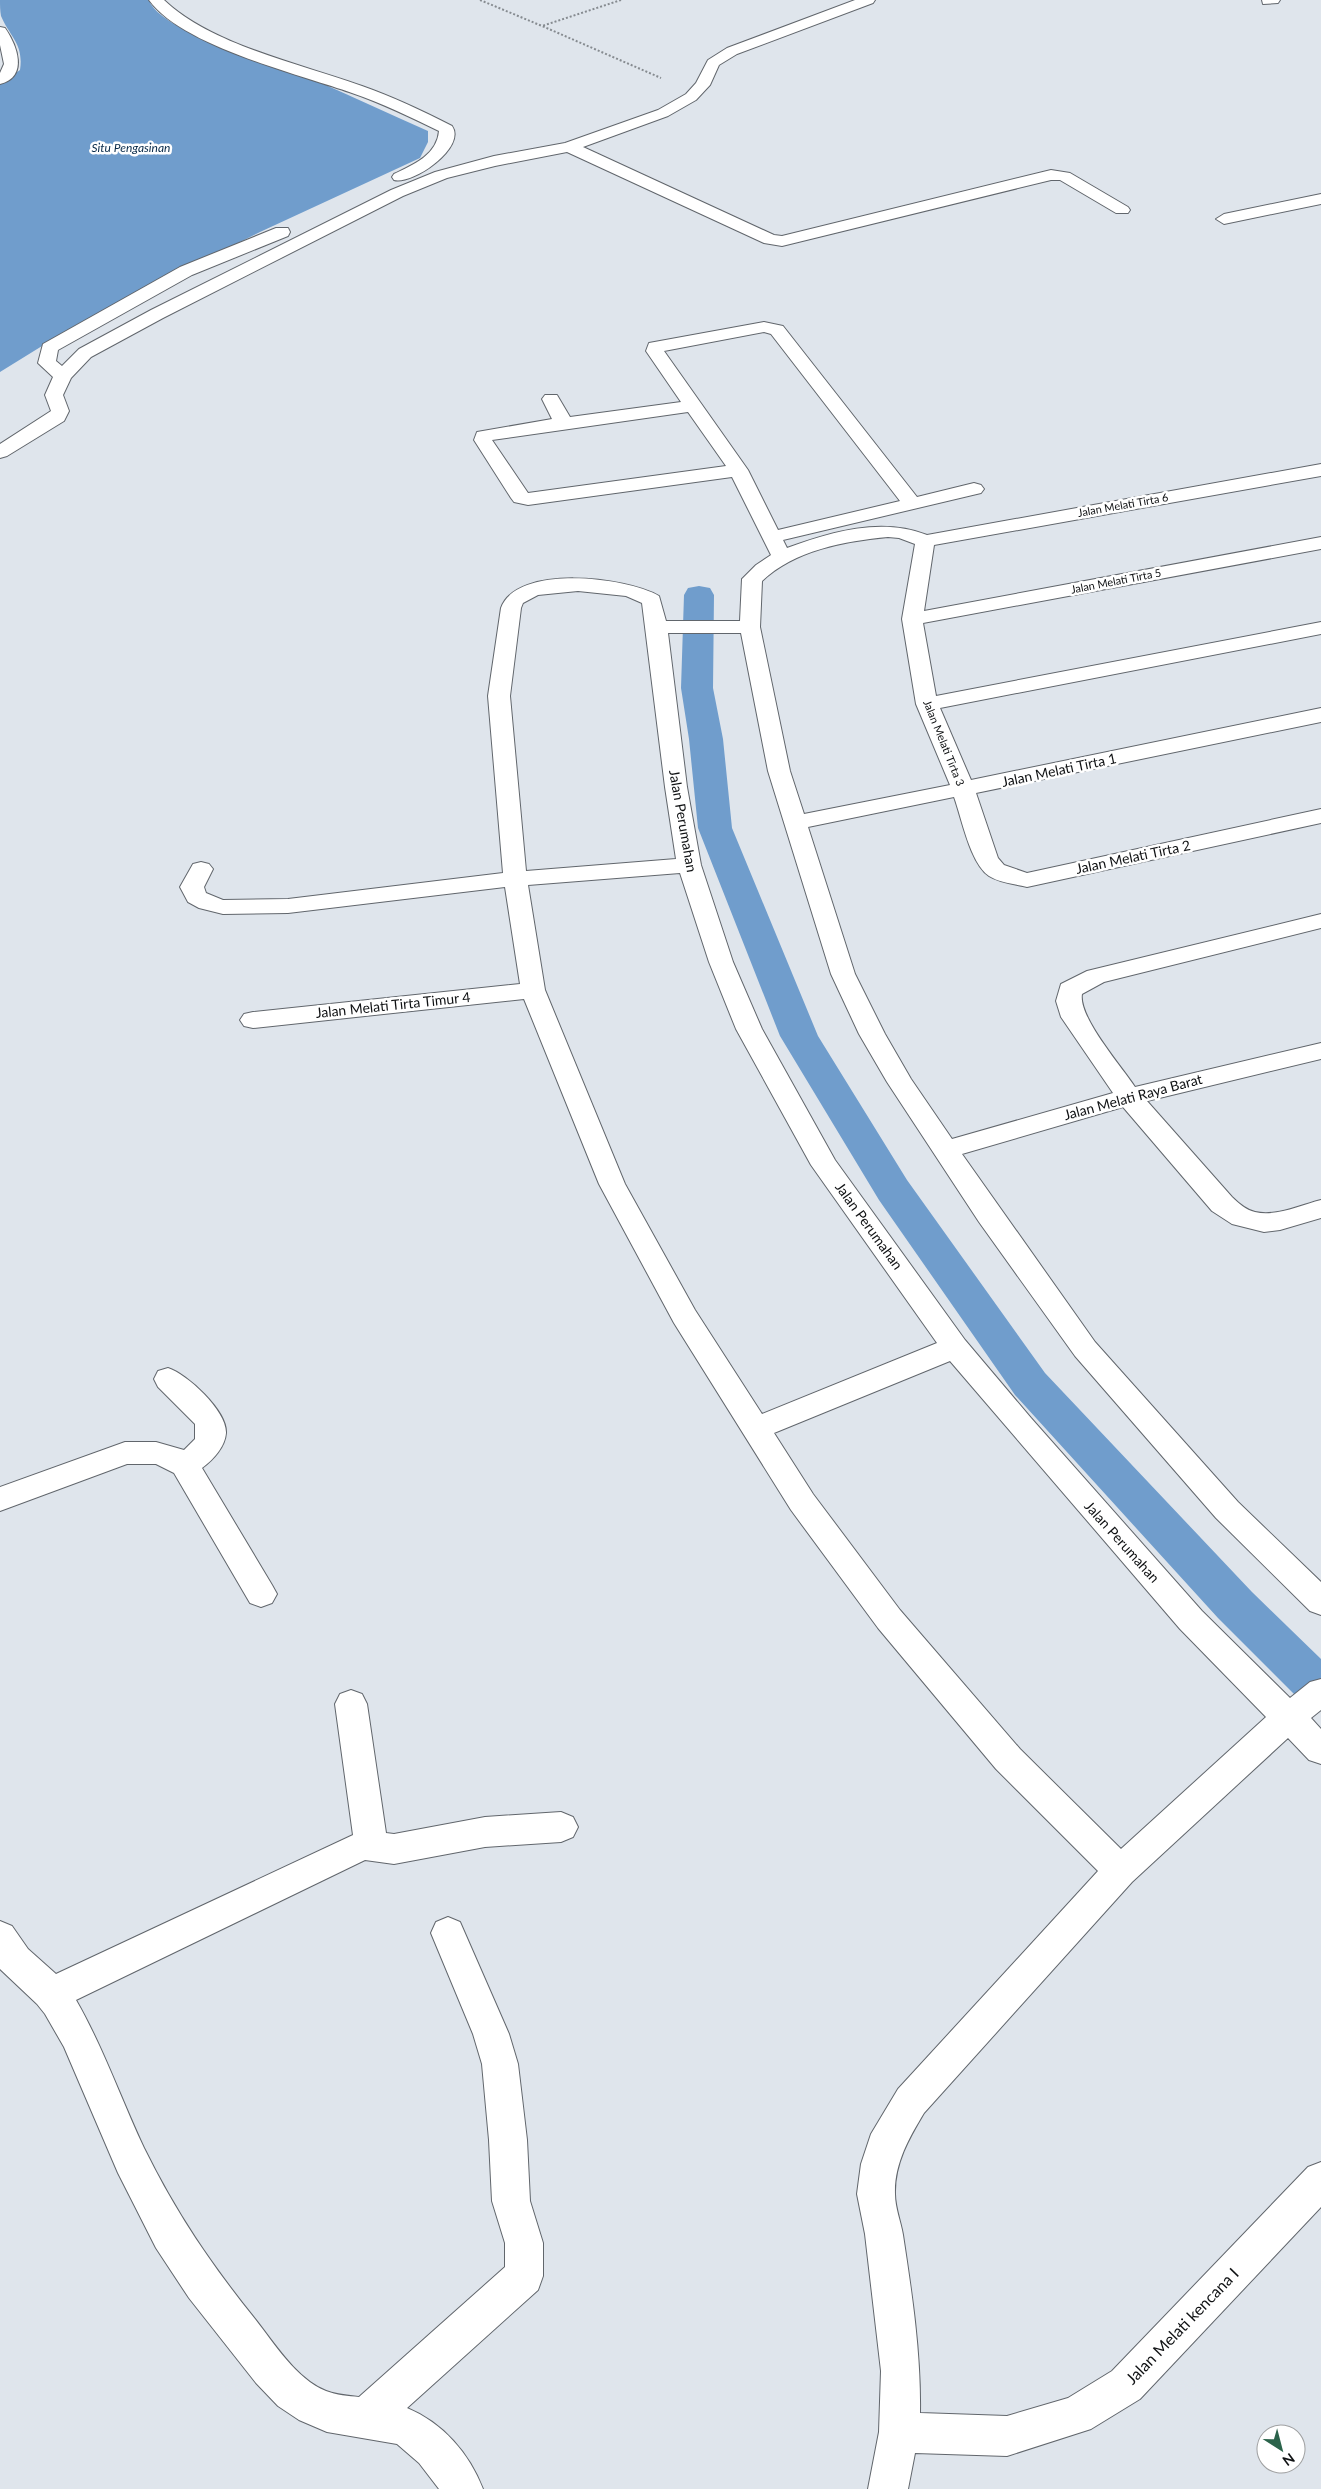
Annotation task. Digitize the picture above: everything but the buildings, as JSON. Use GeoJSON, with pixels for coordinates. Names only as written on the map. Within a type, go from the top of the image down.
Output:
{"type":"FeatureCollection","features":[{"type":"Feature","properties":{"kind":"street"},"geometry":{"type":"LineString","coordinates":[[63,376],[47,363],[49,348],[186,271],[264,240],[426,165],[444,146],[448,136],[447,129],[378,97],[216,40],[163,10],[156,0]]}},
{"type":"Feature","properties":{"kind":"street"},"geometry":{"type":"LineString","coordinates":[[0,452],[57,417],[60,411],[54,395],[63,376],[85,354],[117,336],[397,193],[440,175],[494,161],[569,147],[663,114],[691,98],[703,86],[713,62],[732,50],[868,0]]}},
{"type":"Feature","properties":{"kind":"street"},"geometry":{"type":"LineString","coordinates":[[0,31],[8,46],[12,69],[7,76],[0,80]]}},
{"type":"Feature","properties":{"kind":"street"},"geometry":{"type":"LineString","coordinates":[[569,147],[770,239],[782,241],[1051,175],[1064,176],[1122,210]]}},
{"type":"Feature","properties":{"kind":"street"},"geometry":{"type":"LineString","coordinates":[[1224,219],[1321,199]]}},
{"type":"Feature","properties":{"kind":"street"},"geometry":{"type":"LineString","coordinates":[[782,557],[738,470],[655,351],[655,347],[764,327],[777,330],[913,504]]}},
{"type":"Feature","properties":{"kind":"street"},"geometry":{"type":"LineString","coordinates":[[551,399],[564,424]]}},
{"type":"Feature","properties":{"kind":"street"},"geometry":{"type":"LineString","coordinates":[[694,406],[484,436],[483,440],[521,498],[538,499],[738,470]]}},
{"type":"Feature","properties":{"kind":"street","name":"Jalan Melati Tirta 6"},"geometry":{"type":"LineString","coordinates":[[925,541],[1321,470]]}},
{"type":"Feature","properties":{"kind":"street"},"geometry":{"type":"LineString","coordinates":[[772,537],[974,489]]}},
{"type":"Feature","properties":{"kind":"street"},"geometry":{"type":"LineString","coordinates":[[925,541],[900,532],[872,532],[825,543],[782,557],[752,579],[740,627],[773,747],[843,974],[872,1034],[891,1066],[989,1215],[1085,1349],[1227,1510],[1321,1602]]}},
{"type":"Feature","properties":{"kind":"street","name":"Jalan Melati Tirta 3"},"geometry":{"type":"LineString","coordinates":[[925,541],[912,619],[926,704],[963,790],[973,825]]}},
{"type":"Feature","properties":{"kind":"street","name":"Jalan Melati Tirta 5"},"geometry":{"type":"LineString","coordinates":[[912,619],[1321,542]]}},
{"type":"Feature","properties":{"kind":"street"},"geometry":{"type":"LineString","coordinates":[[740,627],[661,620],[652,600],[646,594],[618,587],[537,589],[514,600],[510,608],[499,696],[515,879],[533,990],[612,1184],[684,1316],[802,1502],[889,1619],[1008,1759],[1120,1871]]}},
{"type":"Feature","properties":{"kind":"street","name":"Jalan Perumahan"},"geometry":{"type":"LineString","coordinates":[[661,620],[676,787],[689,865],[721,962],[749,1029],[824,1165],[955,1347],[1095,1512],[1191,1620],[1303,1704],[1321,1750]]}},
{"type":"Feature","properties":{"kind":"street"},"geometry":{"type":"LineString","coordinates":[[926,704],[1321,628]]}},
{"type":"Feature","properties":{"kind":"street","name":"Jalan Melati Tirta 1"},"geometry":{"type":"LineString","coordinates":[[796,823],[1321,715]]}},
{"type":"Feature","properties":{"kind":"street","name":"Jalan Melati Tirta 2"},"geometry":{"type":"LineString","coordinates":[[973,825],[987,860],[996,870],[1016,879],[1027,880],[1321,816]]}},
{"type":"Feature","properties":{"kind":"street"},"geometry":{"type":"LineString","coordinates":[[201,869],[192,887],[196,897],[207,903],[235,907],[325,902],[515,879],[689,865]]}},
{"type":"Feature","properties":{"kind":"street"},"geometry":{"type":"LineString","coordinates":[[1321,921],[1096,976],[1070,990],[1068,1000],[1074,1016],[1129,1097],[1222,1204],[1236,1215],[1255,1222],[1277,1220],[1321,1209]]}},
{"type":"Feature","properties":{"kind":"street","name":"Jalan Melati Tirta Timur 4"},"geometry":{"type":"LineString","coordinates":[[253,1020],[533,990]]}},
{"type":"Feature","properties":{"kind":"street","name":"Jalan Melati Raya Barat"},"geometry":{"type":"LineString","coordinates":[[946,1149],[1129,1097],[1321,1051]]}},
{"type":"Feature","properties":{"kind":"street"},"geometry":{"type":"LineString","coordinates":[[755,1429],[955,1347]]}},
{"type":"Feature","properties":{"kind":"street"},"geometry":{"type":"LineString","coordinates":[[168,1379],[199,1408],[210,1421],[212,1430],[210,1440],[202,1452],[185,1465]]}},
{"type":"Feature","properties":{"kind":"street"},"geometry":{"type":"LineString","coordinates":[[0,1499],[125,1454],[142,1452],[167,1455],[185,1465],[261,1594]]}},
{"type":"Feature","properties":{"kind":"street"},"geometry":{"type":"LineString","coordinates":[[351,1704],[371,1845]]}},
{"type":"Feature","properties":{"kind":"street"},"geometry":{"type":"LineString","coordinates":[[888,2489],[899,2432],[901,2371],[884,2234],[876,2194],[880,2164],[890,2134],[911,2101],[1120,1871],[1303,1704]]}},
{"type":"Feature","properties":{"kind":"street"},"geometry":{"type":"LineString","coordinates":[[52,1994],[357,1848],[371,1845],[394,1849],[485,1832],[561,1827]]}},
{"type":"Feature","properties":{"kind":"street"},"geometry":{"type":"LineString","coordinates":[[366,2418],[524,2276],[524,2243],[511,2201],[508,2140],[500,2064],[487,2025],[448,1933]]}},
{"type":"Feature","properties":{"kind":"street"},"geometry":{"type":"LineString","coordinates":[[0,1937],[10,1955],[52,1994],[87,2058],[104,2102],[163,2224],[204,2287],[268,2366],[299,2398],[320,2411],[366,2418],[411,2430],[432,2448],[464,2489]]}},
{"type":"Feature","properties":{"kind":"street","name":"Jalan Melati kencana I"},"geometry":{"type":"LineString","coordinates":[[899,2432],[1007,2436],[1076,2415],[1126,2385],[1321,2180]]}},
{"type":"Feature","properties":{"kind":"path"},"geometry":{"type":"LineString","coordinates":[[480,0],[660,78]]}},
{"type":"Feature","properties":{"kind":"path"},"geometry":{"type":"LineString","coordinates":[[542,26],[621,0]]}},
{"type":"Feature","properties":{"kind":"water","name":"Situ Pengasinan"},"geometry":{"type":"Polygon","coordinates":[[[0,0],[149,0],[158,12],[175,25],[225,48],[319,82],[428,131],[428,142],[420,158],[260,232],[76,325],[0,372],[0,84],[20,70],[21,61],[18,47],[1,16],[0,0]]]}},
{"type":"Feature","properties":{"kind":"waterway"},"geometry":{"type":"LineString","coordinates":[[699,595],[697,688],[706,739],[715,828],[799,1036],[893,1190],[1030,1384],[1235,1605],[1321,1690]]}}]}
